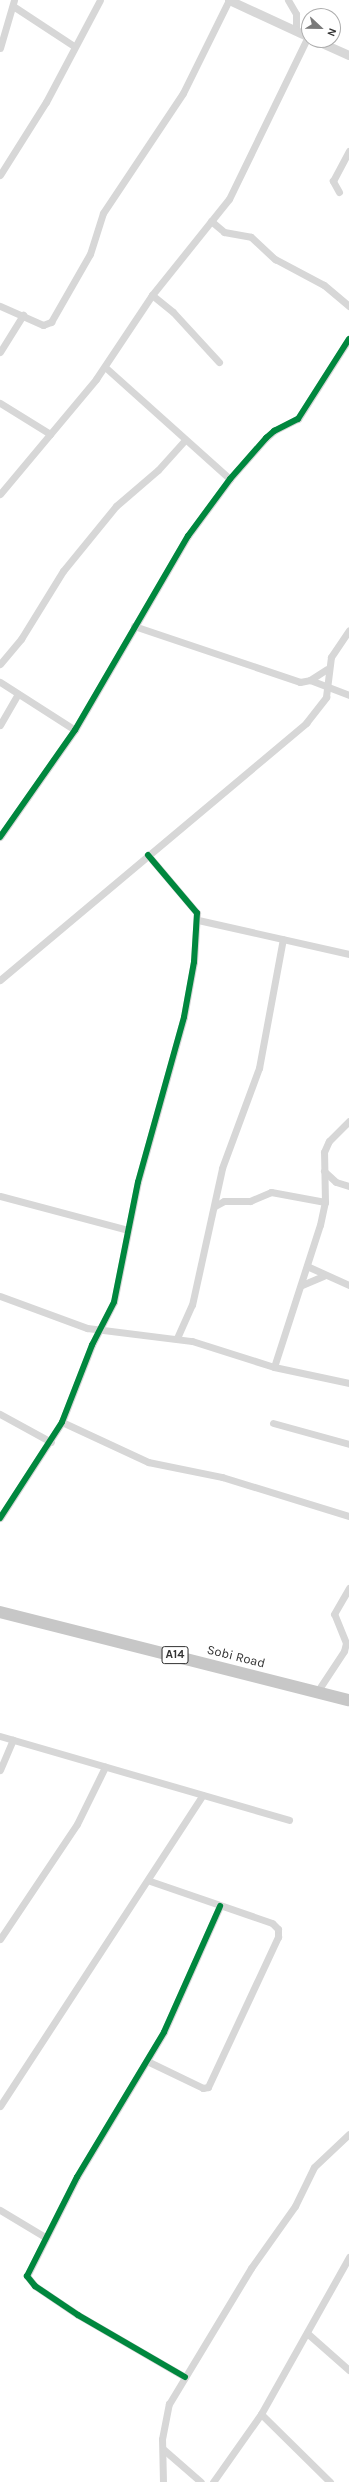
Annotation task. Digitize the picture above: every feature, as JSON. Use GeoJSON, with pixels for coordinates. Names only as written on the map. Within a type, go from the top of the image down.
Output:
{"type":"FeatureCollection","features":[{"type":"Feature","properties":{"kind":"highway","name":"Sobi Road"},"geometry":{"type":"LineString","coordinates":[[0,1612],[349,1700]]}},
{"type":"Feature","properties":{"kind":"street"},"geometry":{"type":"LineString","coordinates":[[0,175],[46,102],[74,46],[100,0]]}},
{"type":"Feature","properties":{"kind":"street"},"geometry":{"type":"LineString","coordinates":[[0,306],[43,325],[51,322],[90,254],[103,213],[183,93],[229,0],[301,33]]}},
{"type":"Feature","properties":{"kind":"street"},"geometry":{"type":"LineString","coordinates":[[288,0],[296,14],[296,31]]}},
{"type":"Feature","properties":{"kind":"street"},"geometry":{"type":"LineString","coordinates":[[0,48],[13,3],[74,46]]}},
{"type":"Feature","properties":{"kind":"street"},"geometry":{"type":"LineString","coordinates":[[0,494],[105,367],[152,295],[211,221],[244,171],[306,48]]}},
{"type":"Feature","properties":{"kind":"street"},"geometry":{"type":"LineString","coordinates":[[332,48],[349,56]]}},
{"type":"Feature","properties":{"kind":"street"},"geometry":{"type":"LineString","coordinates":[[339,192],[333,181],[349,151]]}},
{"type":"Feature","properties":{"kind":"street"},"geometry":{"type":"LineString","coordinates":[[211,221],[224,232],[251,237],[275,259],[324,285],[349,306]]}},
{"type":"Feature","properties":{"kind":"street"},"geometry":{"type":"LineString","coordinates":[[152,295],[173,312],[219,362]]}},
{"type":"Feature","properties":{"kind":"street"},"geometry":{"type":"LineString","coordinates":[[0,352],[22,315]]}},
{"type":"Feature","properties":{"kind":"street"},"geometry":{"type":"LineString","coordinates":[[0,837],[75,730],[170,563],[230,479],[274,430],[298,419],[349,338]]}},
{"type":"Feature","properties":{"kind":"street"},"geometry":{"type":"LineString","coordinates":[[105,367],[230,479]]}},
{"type":"Feature","properties":{"kind":"street"},"geometry":{"type":"LineString","coordinates":[[0,403],[50,434]]}},
{"type":"Feature","properties":{"kind":"street"},"geometry":{"type":"LineString","coordinates":[[0,664],[21,639],[63,571],[116,506],[158,470],[185,440]]}},
{"type":"Feature","properties":{"kind":"street"},"geometry":{"type":"LineString","coordinates":[[134,626],[204,647],[273,675],[300,682],[310,680],[327,669],[348,633]]}},
{"type":"Feature","properties":{"kind":"street"},"geometry":{"type":"LineString","coordinates":[[0,980],[306,723],[321,707],[326,689],[327,669]]}},
{"type":"Feature","properties":{"kind":"street"},"geometry":{"type":"LineString","coordinates":[[310,680],[326,689],[349,695]]}},
{"type":"Feature","properties":{"kind":"street"},"geometry":{"type":"LineString","coordinates":[[0,682],[17,695],[75,730]]}},
{"type":"Feature","properties":{"kind":"street"},"geometry":{"type":"LineString","coordinates":[[0,725],[17,695]]}},
{"type":"Feature","properties":{"kind":"street"},"geometry":{"type":"LineString","coordinates":[[0,1518],[51,1442],[62,1422],[114,1302],[128,1230],[184,1017],[198,920],[197,913],[148,856]]}},
{"type":"Feature","properties":{"kind":"street"},"geometry":{"type":"LineString","coordinates":[[198,920],[349,954]]}},
{"type":"Feature","properties":{"kind":"street"},"geometry":{"type":"LineString","coordinates":[[177,1338],[192,1305],[215,1206],[222,1168],[259,1068],[283,939]]}},
{"type":"Feature","properties":{"kind":"street"},"geometry":{"type":"LineString","coordinates":[[274,1367],[308,1267],[325,1202],[324,1152],[329,1141],[349,1121]]}},
{"type":"Feature","properties":{"kind":"street"},"geometry":{"type":"LineString","coordinates":[[324,1172],[336,1182],[349,1186]]}},
{"type":"Feature","properties":{"kind":"street"},"geometry":{"type":"LineString","coordinates":[[324,1193],[336,1182]]}},
{"type":"Feature","properties":{"kind":"street"},"geometry":{"type":"LineString","coordinates":[[215,1206],[224,1201],[250,1201],[271,1192],[325,1202]]}},
{"type":"Feature","properties":{"kind":"street"},"geometry":{"type":"LineString","coordinates":[[0,1196],[128,1230]]}},
{"type":"Feature","properties":{"kind":"street"},"geometry":{"type":"LineString","coordinates":[[308,1267],[323,1276],[349,1285]]}},
{"type":"Feature","properties":{"kind":"street"},"geometry":{"type":"LineString","coordinates":[[302,1285],[323,1276]]}},
{"type":"Feature","properties":{"kind":"street"},"geometry":{"type":"LineString","coordinates":[[0,1296],[87,1328],[102,1327],[177,1338],[274,1367],[349,1383]]}},
{"type":"Feature","properties":{"kind":"street"},"geometry":{"type":"LineString","coordinates":[[0,1414],[51,1442]]}},
{"type":"Feature","properties":{"kind":"street"},"geometry":{"type":"LineString","coordinates":[[62,1422],[148,1462],[222,1478],[349,1516]]}},
{"type":"Feature","properties":{"kind":"street"},"geometry":{"type":"LineString","coordinates":[[273,1423],[349,1444]]}},
{"type":"Feature","properties":{"kind":"street"},"geometry":{"type":"LineString","coordinates":[[317,1692],[344,1651],[346,1643],[334,1614],[349,1588]]}},
{"type":"Feature","properties":{"kind":"street"},"geometry":{"type":"LineString","coordinates":[[0,1736],[289,1820]]}},
{"type":"Feature","properties":{"kind":"street"},"geometry":{"type":"LineString","coordinates":[[0,1770],[13,1740]]}},
{"type":"Feature","properties":{"kind":"street"},"geometry":{"type":"LineString","coordinates":[[0,1939],[77,1824],[105,1767]]}},
{"type":"Feature","properties":{"kind":"street"},"geometry":{"type":"LineString","coordinates":[[0,2106],[150,1881],[203,1796]]}},
{"type":"Feature","properties":{"kind":"street"},"geometry":{"type":"LineString","coordinates":[[147,2061],[206,2088],[219,2065],[278,1937],[278,1929],[272,1923],[150,1881]]}},
{"type":"Feature","properties":{"kind":"street"},"geometry":{"type":"LineString","coordinates":[[185,2377],[35,2286],[27,2276],[45,2237],[147,2061],[220,1906]]}},
{"type":"Feature","properties":{"kind":"street"},"geometry":{"type":"LineString","coordinates":[[163,2482],[163,2449],[169,2404],[251,2268],[295,2206],[314,2167],[347,2137]]}},
{"type":"Feature","properties":{"kind":"street"},"geometry":{"type":"LineString","coordinates":[[0,2210],[45,2237]]}},
{"type":"Feature","properties":{"kind":"street"},"geometry":{"type":"LineString","coordinates":[[213,2482],[261,2414],[349,2257]]}},
{"type":"Feature","properties":{"kind":"street"},"geometry":{"type":"LineString","coordinates":[[307,2333],[349,2370]]}},
{"type":"Feature","properties":{"kind":"street"},"geometry":{"type":"LineString","coordinates":[[261,2414],[330,2482]]}},
{"type":"Feature","properties":{"kind":"street"},"geometry":{"type":"LineString","coordinates":[[163,2449],[201,2482]]}},
{"type":"Feature","properties":{"kind":"cycle path"},"geometry":{"type":"LineString","coordinates":[[0,837],[75,730],[188,536],[230,479],[266,438],[274,431],[298,419],[349,339]]}},
{"type":"Feature","properties":{"kind":"cycle path"},"geometry":{"type":"LineString","coordinates":[[0,1518],[62,1422],[92,1345],[114,1302],[138,1182],[184,1017],[194,962],[197,913],[148,855]]}},
{"type":"Feature","properties":{"kind":"cycle path"},"geometry":{"type":"LineString","coordinates":[[185,2377],[78,2315],[35,2286],[27,2276],[77,2177],[164,2032],[220,1906]]}}]}
